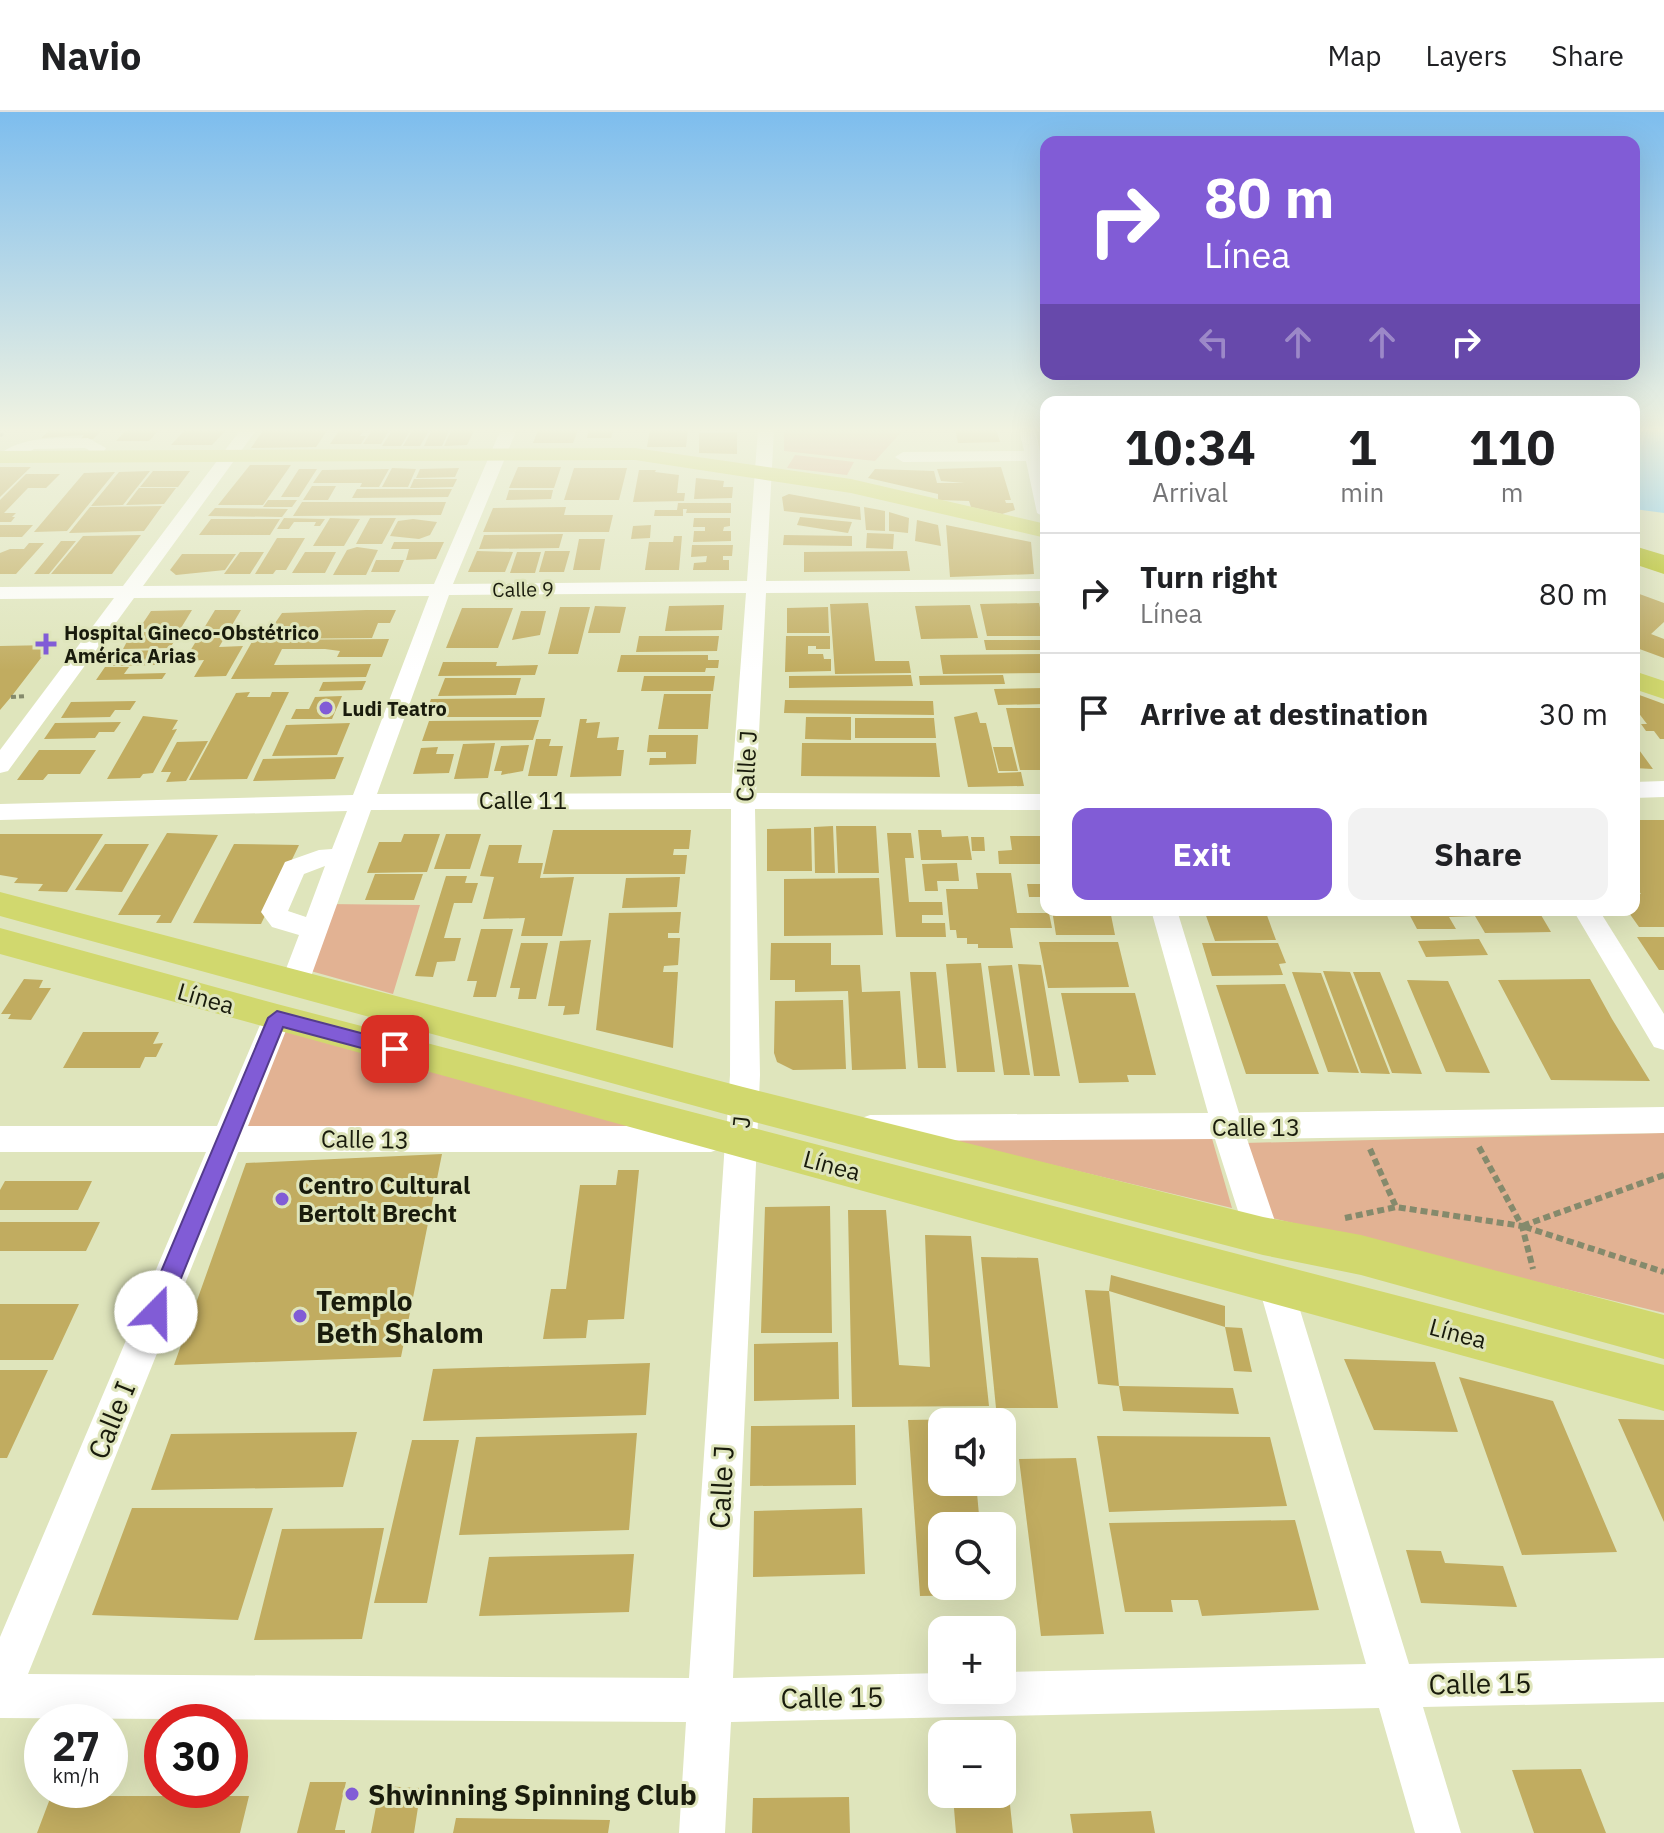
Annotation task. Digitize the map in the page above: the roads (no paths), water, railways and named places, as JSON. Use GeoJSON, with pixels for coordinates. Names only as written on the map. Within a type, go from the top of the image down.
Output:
{"type":"FeatureCollection","features":[{"type":"Feature","properties":{"kind":"highway"},"geometry":{"type":"LineString","coordinates":[[1640,556],[1664,565]]}},
{"type":"Feature","properties":{"kind":"main road"},"geometry":{"type":"LineString","coordinates":[[952,509],[1040,530]]}},
{"type":"Feature","properties":{"kind":"main road"},"geometry":{"type":"LineString","coordinates":[[1640,681],[1664,691]]}},
{"type":"Feature","properties":{"kind":"main road","name":"Línea"},"geometry":{"type":"LineString","coordinates":[[0,904],[295,982],[737,1127],[1275,1284],[1664,1388]]}},
{"type":"Feature","properties":{"kind":"main road","name":"Línea"},"geometry":{"type":"LineString","coordinates":[[0,941],[277,1018],[737,1127],[849,1128],[1263,1236],[1361,1255],[1664,1337]]}},
{"type":"Feature","properties":{"kind":"street"},"geometry":{"type":"LineString","coordinates":[[0,766],[191,509]]}},
{"type":"Feature","properties":{"kind":"street"},"geometry":{"type":"LineString","coordinates":[[295,982],[360,803],[474,509]]}},
{"type":"Feature","properties":{"kind":"street","name":"Calle J"},"geometry":{"type":"LineString","coordinates":[[702,1833],[737,1127],[743,801],[760,509]]}},
{"type":"Feature","properties":{"kind":"street","name":"Calle 9"},"geometry":{"type":"LineString","coordinates":[[0,593],[1040,585]]}},
{"type":"Feature","properties":{"kind":"street"},"geometry":{"type":"LineString","coordinates":[[1640,790],[1664,789]]}},
{"type":"Feature","properties":{"kind":"street","name":"Calle 11"},"geometry":{"type":"LineString","coordinates":[[0,812],[360,803],[1040,802]]}},
{"type":"Feature","properties":{"kind":"street"},"geometry":{"type":"LineString","coordinates":[[316,927],[286,924],[274,912],[294,868],[319,858],[341,857]]}},
{"type":"Feature","properties":{"kind":"street"},"geometry":{"type":"LineString","coordinates":[[1166,916],[1227,1127],[1263,1236]]}},
{"type":"Feature","properties":{"kind":"street"},"geometry":{"type":"LineString","coordinates":[[1590,916],[1664,1039]]}},
{"type":"Feature","properties":{"kind":"street","name":"Calle I"},"geometry":{"type":"LineString","coordinates":[[0,1689],[277,1018]]}},
{"type":"Feature","properties":{"kind":"street","name":"Calle 13"},"geometry":{"type":"LineString","coordinates":[[849,1128],[1467,1125],[1664,1120]]}},
{"type":"Feature","properties":{"kind":"street","name":"Calle 13"},"geometry":{"type":"LineString","coordinates":[[0,1139],[543,1141],[737,1127]]}},
{"type":"Feature","properties":{"kind":"street"},"geometry":{"type":"LineString","coordinates":[[1275,1284],[1438,1833]]}},
{"type":"Feature","properties":{"kind":"street","name":"Calle 15"},"geometry":{"type":"LineString","coordinates":[[0,1696],[709,1700],[1664,1680]]}},
{"type":"Feature","properties":{"kind":"water"},"geometry":{"type":"Polygon","coordinates":[[[1640,509],[1664,509],[1664,513],[1640,510],[1640,509]]]}},
{"type":"Feature","properties":{"kind":"place","name":"Hospital Gineco-Obstétrico América Arias"},"geometry":{"type":"Point","coordinates":[46,644]}},
{"type":"Feature","properties":{"kind":"place","name":"Ludi Teatro"},"geometry":{"type":"Point","coordinates":[326,708]}},
{"type":"Feature","properties":{"kind":"place","name":"Centro Cultural Bertolt Brecht"},"geometry":{"type":"Point","coordinates":[282,1199]}},
{"type":"Feature","properties":{"kind":"place","name":"Templo Beth Shalom"},"geometry":{"type":"Point","coordinates":[300,1316]}},
{"type":"Feature","properties":{"kind":"place","name":"Shwinning Spinning Club"},"geometry":{"type":"Point","coordinates":[352,1794]}}]}
